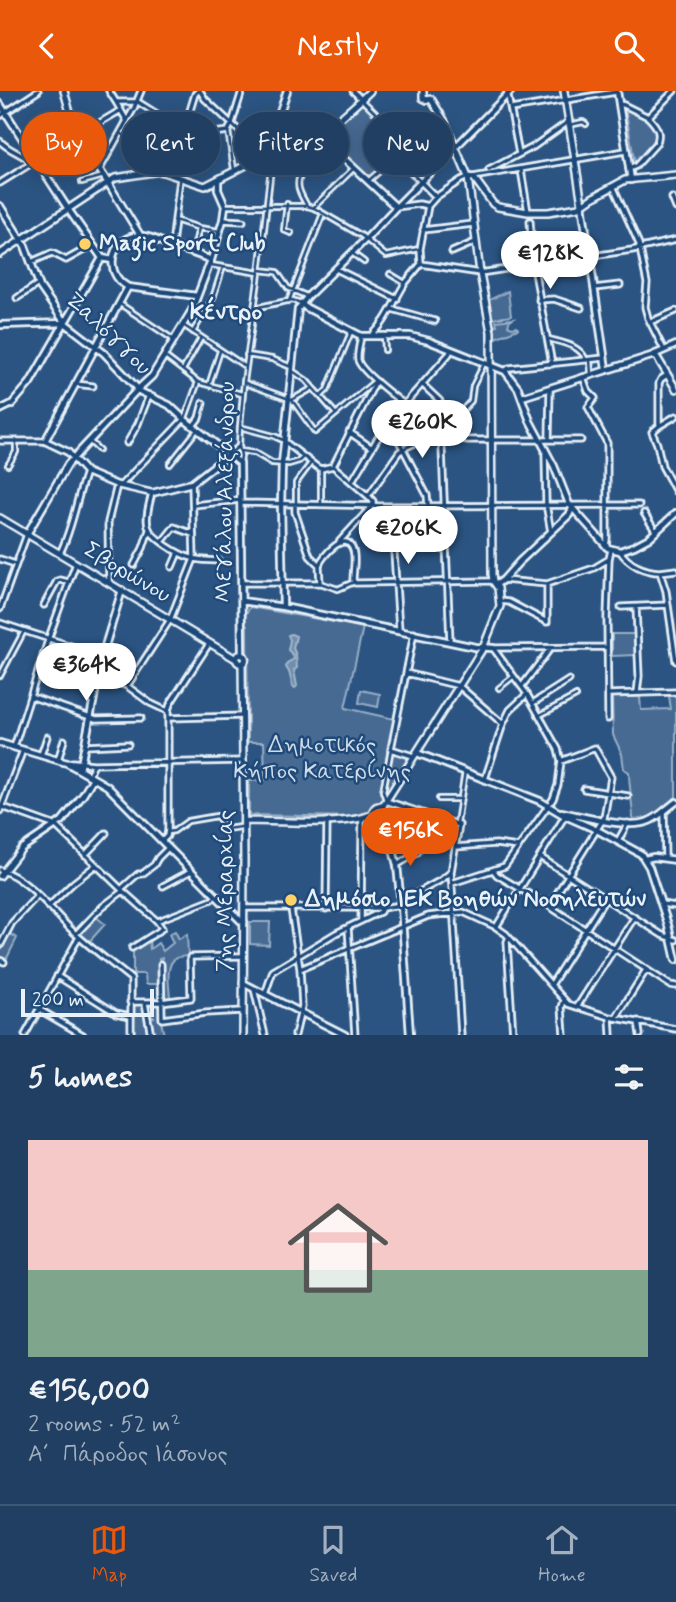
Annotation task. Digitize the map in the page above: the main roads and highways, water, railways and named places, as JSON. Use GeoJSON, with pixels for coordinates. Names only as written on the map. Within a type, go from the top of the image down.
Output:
{"type":"FeatureCollection","features":[{"type":"Feature","properties":{"kind":"main road"},"geometry":{"type":"LineString","coordinates":[[64,91],[69,112]]}},
{"type":"Feature","properties":{"kind":"main road"},"geometry":{"type":"LineString","coordinates":[[280,112],[287,91]]}},
{"type":"Feature","properties":{"kind":"main road"},"geometry":{"type":"LineString","coordinates":[[345,112],[370,91]]}},
{"type":"Feature","properties":{"kind":"main road"},"geometry":{"type":"LineString","coordinates":[[423,91],[423,98],[428,100],[432,96],[471,177],[495,206],[504,209],[548,212],[575,208],[613,186],[631,180],[676,175]]}},
{"type":"Feature","properties":{"kind":"main road"},"geometry":{"type":"LineString","coordinates":[[564,91],[582,205]]}},
{"type":"Feature","properties":{"kind":"main road"},"geometry":{"type":"LineString","coordinates":[[106,175],[115,178],[161,170],[205,186],[234,171]]}},
{"type":"Feature","properties":{"kind":"main road"},"geometry":{"type":"LineString","coordinates":[[104,175],[108,183]]}},
{"type":"Feature","properties":{"kind":"main road"},"geometry":{"type":"LineString","coordinates":[[373,814],[374,808],[384,804],[483,648],[499,610],[500,601],[492,574],[488,363],[491,332],[475,242],[471,177]]}},
{"type":"Feature","properties":{"kind":"main road"},"geometry":{"type":"LineString","coordinates":[[0,254],[115,178]]}},
{"type":"Feature","properties":{"kind":"main road","name":"Σβορώνου"},"geometry":{"type":"LineString","coordinates":[[0,518],[240,659]]}},
{"type":"Feature","properties":{"kind":"main road","name":"7ης Μεραρχίας"},"geometry":{"type":"LineString","coordinates":[[240,659],[244,824],[243,1035]]}},
{"type":"Feature","properties":{"kind":"main road"},"geometry":{"type":"LineString","coordinates":[[373,814],[377,818],[384,816],[384,804]]}},
{"type":"Feature","properties":{"kind":"main road"},"geometry":{"type":"LineString","coordinates":[[244,824],[362,819],[373,814]]}},
{"type":"Feature","properties":{"kind":"place","name":"Magic Sport Club"},"geometry":{"type":"Point","coordinates":[85,244]}},
{"type":"Feature","properties":{"kind":"place","name":"Δημόσιο ΙΕΚ Βοηθών Νοσηλευτών"},"geometry":{"type":"Point","coordinates":[291,900]}},
{"type":"Feature","properties":{"kind":"district","name":"Κέντρο"},"geometry":{"type":"Point","coordinates":[226,312]}},
{"type":"Feature","properties":{"kind":"park label","name":"Δημοτικός Κήπος Κατερίνης"},"geometry":{"type":"Point","coordinates":[322,759]}}]}
